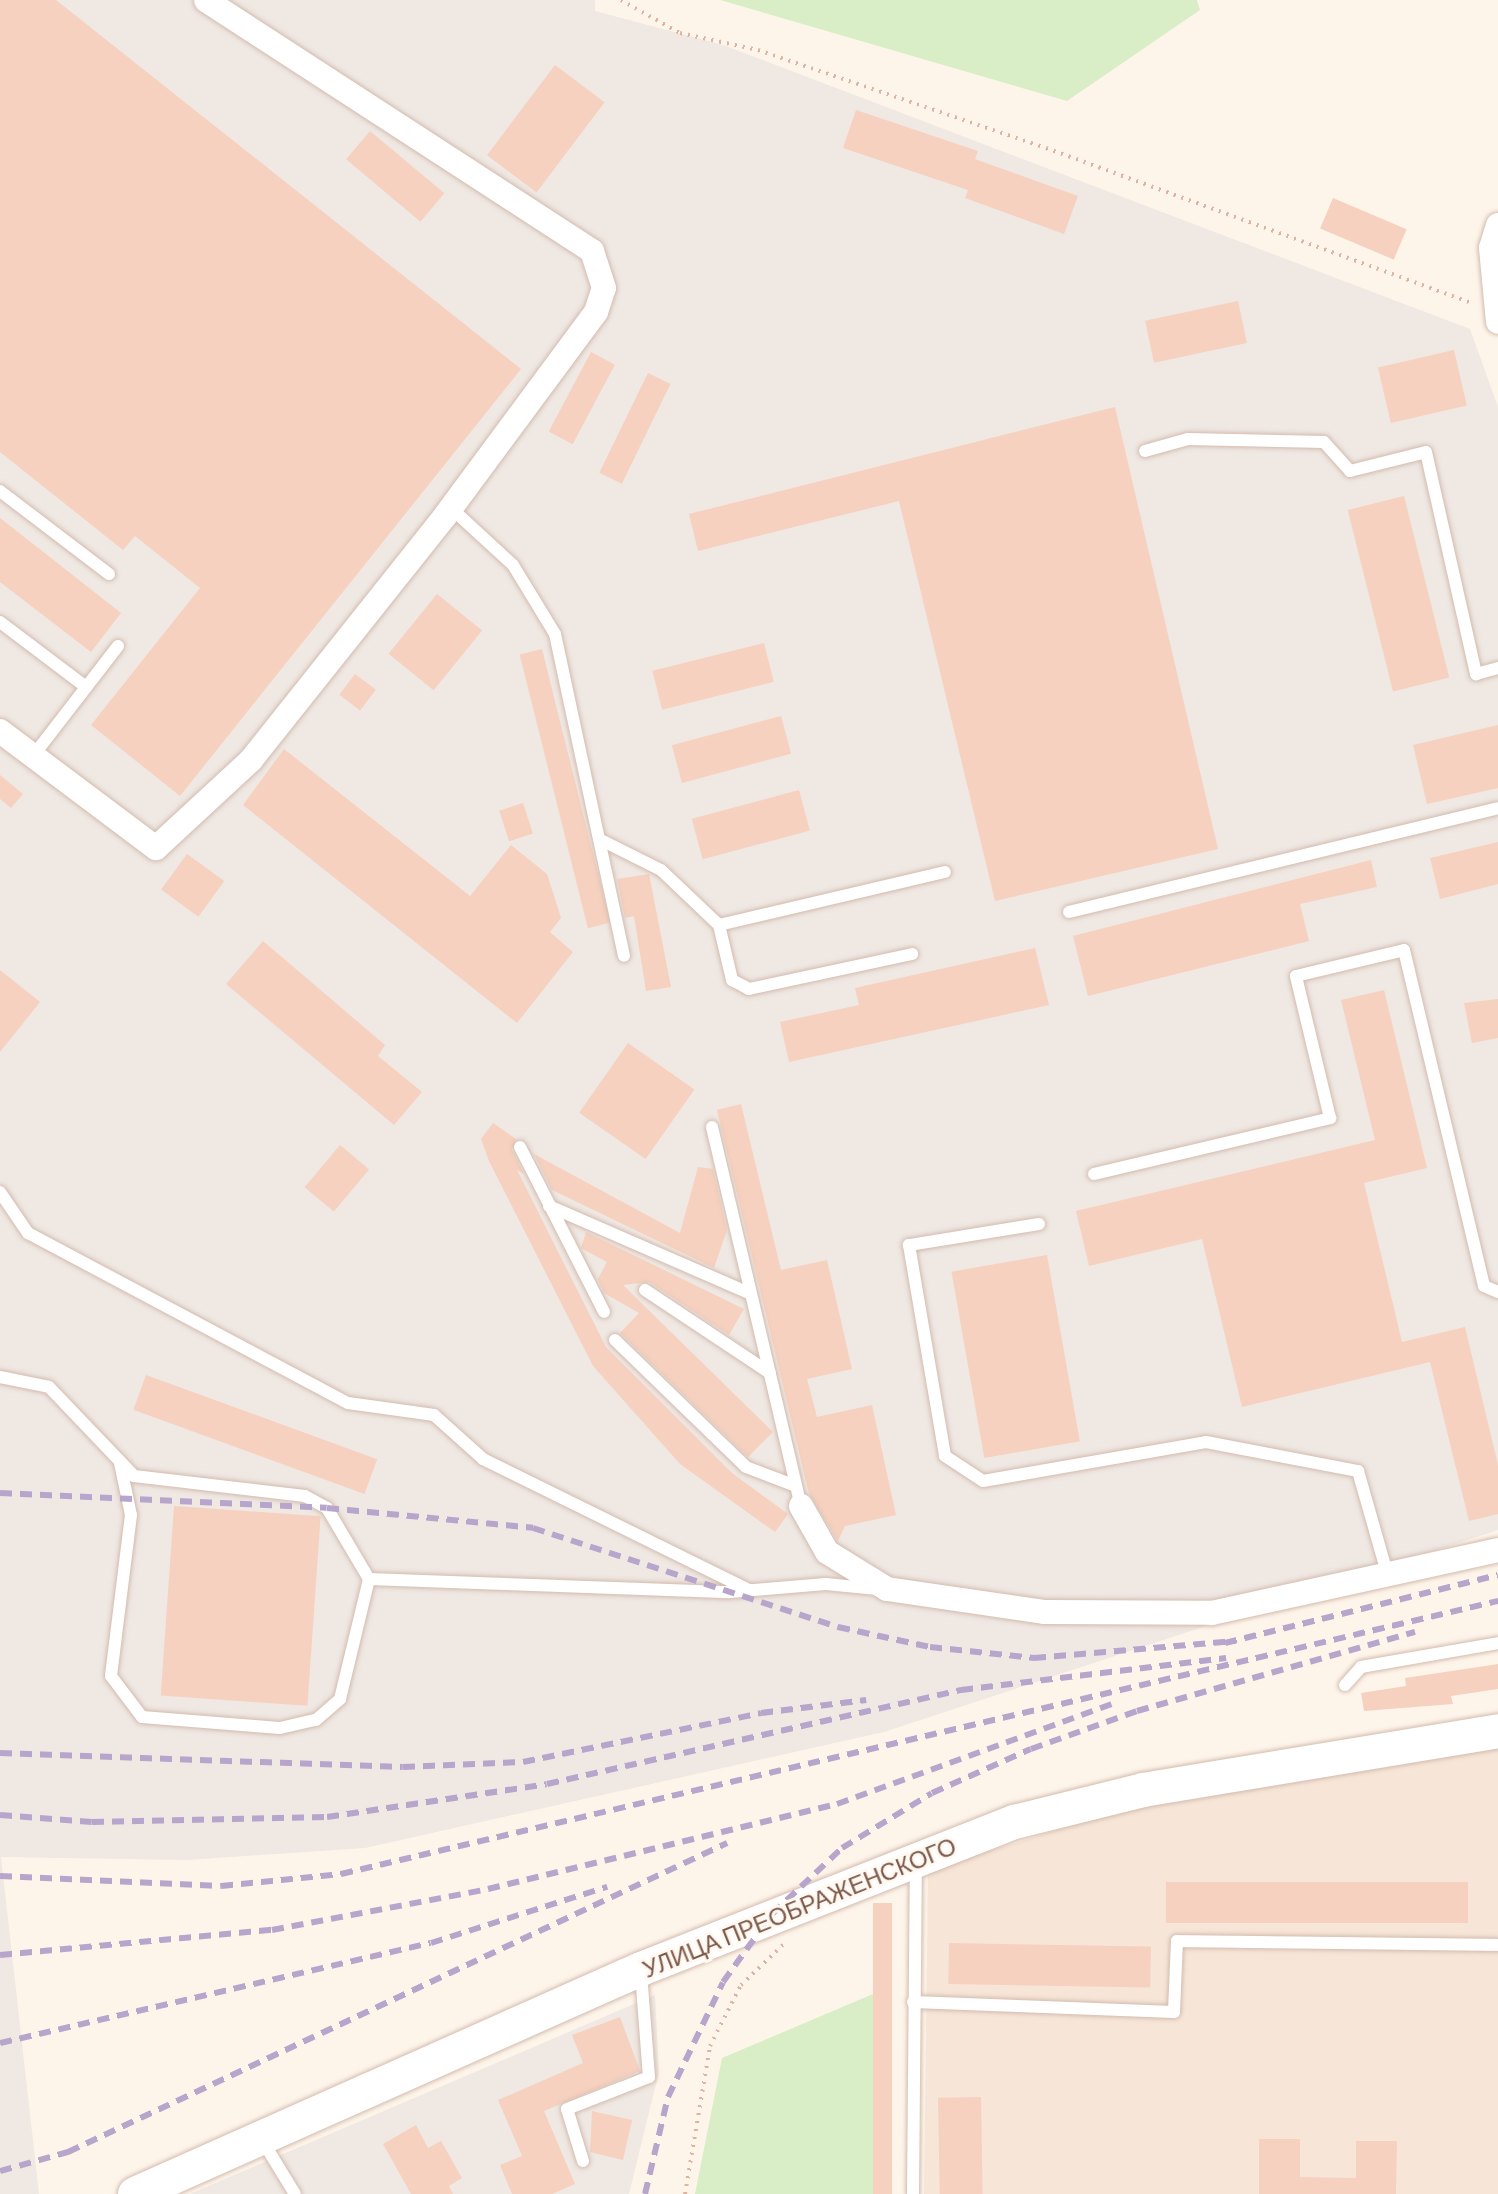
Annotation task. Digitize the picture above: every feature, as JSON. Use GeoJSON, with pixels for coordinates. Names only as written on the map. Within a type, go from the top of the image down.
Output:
{"type":"FeatureCollection","features":[{"type":"Feature","properties":{"kind":"street"},"geometry":{"type":"LineString","coordinates":[[0,731],[156,848],[251,760],[451,508],[596,312],[602,269],[592,251],[206,0]]}},
{"type":"Feature","properties":{"kind":"street"},"geometry":{"type":"LineString","coordinates":[[1496,316],[1491,248],[1498,225]]}},
{"type":"Feature","properties":{"kind":"street"},"geometry":{"type":"LineString","coordinates":[[799,1496],[827,1552],[887,1589],[958,1603],[1128,1616],[1212,1613],[1389,1579],[1498,1550]]}},
{"type":"Feature","properties":{"kind":"street","name":"УЛИЦА ПРЕОБРАЖЕНСКОГО"},"geometry":{"type":"LineString","coordinates":[[135,2194],[258,2134],[641,1969],[916,1858],[1015,1822],[1143,1790],[1498,1731]]}},
{"type":"Feature","properties":{"kind":"lane"},"geometry":{"type":"LineString","coordinates":[[1145,451],[1188,439],[1324,442],[1350,471],[1426,452],[1476,674],[1498,668]]}},
{"type":"Feature","properties":{"kind":"lane"},"geometry":{"type":"LineString","coordinates":[[0,491],[109,574]]}},
{"type":"Feature","properties":{"kind":"lane"},"geometry":{"type":"LineString","coordinates":[[451,508],[513,565],[555,634],[624,956]]}},
{"type":"Feature","properties":{"kind":"lane"},"geometry":{"type":"LineString","coordinates":[[0,622],[86,687]]}},
{"type":"Feature","properties":{"kind":"lane"},"geometry":{"type":"LineString","coordinates":[[33,756],[118,646]]}},
{"type":"Feature","properties":{"kind":"lane"},"geometry":{"type":"LineString","coordinates":[[1069,912],[1498,808]]}},
{"type":"Feature","properties":{"kind":"lane"},"geometry":{"type":"LineString","coordinates":[[601,840],[661,870],[719,925],[732,980],[749,989],[912,954]]}},
{"type":"Feature","properties":{"kind":"lane"},"geometry":{"type":"LineString","coordinates":[[719,925],[945,872]]}},
{"type":"Feature","properties":{"kind":"lane"},"geometry":{"type":"LineString","coordinates":[[1094,1174],[1330,1118],[1296,976],[1404,950],[1484,1286],[1498,1292]]}},
{"type":"Feature","properties":{"kind":"lane"},"geometry":{"type":"LineString","coordinates":[[712,1127],[799,1496]]}},
{"type":"Feature","properties":{"kind":"lane"},"geometry":{"type":"LineString","coordinates":[[520,1147],[604,1312]]}},
{"type":"Feature","properties":{"kind":"lane"},"geometry":{"type":"LineString","coordinates":[[0,1192],[28,1233],[236,1344],[348,1403],[434,1415],[483,1459],[749,1590]]}},
{"type":"Feature","properties":{"kind":"lane"},"geometry":{"type":"LineString","coordinates":[[549,1206],[749,1293]]}},
{"type":"Feature","properties":{"kind":"lane"},"geometry":{"type":"LineString","coordinates":[[1039,1224],[909,1245],[945,1456],[983,1481],[1206,1442],[1358,1471],[1389,1579]]}},
{"type":"Feature","properties":{"kind":"lane"},"geometry":{"type":"LineString","coordinates":[[645,1290],[770,1373]]}},
{"type":"Feature","properties":{"kind":"lane"},"geometry":{"type":"LineString","coordinates":[[615,1340],[746,1467],[799,1496]]}},
{"type":"Feature","properties":{"kind":"lane"},"geometry":{"type":"LineString","coordinates":[[0,1377],[49,1387],[120,1462],[152,1482],[305,1496],[337,1515],[369,1579],[340,1699],[316,1720],[280,1728],[142,1717],[111,1676],[131,1515],[120,1462]]}},
{"type":"Feature","properties":{"kind":"lane"},"geometry":{"type":"LineString","coordinates":[[369,1579],[749,1590],[826,1584],[887,1589]]}},
{"type":"Feature","properties":{"kind":"lane"},"geometry":{"type":"LineString","coordinates":[[1345,1685],[1361,1667],[1498,1643]]}},
{"type":"Feature","properties":{"kind":"lane"},"geometry":{"type":"LineString","coordinates":[[913,2194],[916,1858]]}},
{"type":"Feature","properties":{"kind":"lane"},"geometry":{"type":"LineString","coordinates":[[913,2002],[1174,2012],[1177,1941],[1498,1945]]}},
{"type":"Feature","properties":{"kind":"lane"},"geometry":{"type":"LineString","coordinates":[[583,2161],[567,2109],[649,2077],[641,1969]]}},
{"type":"Feature","properties":{"kind":"lane"},"geometry":{"type":"LineString","coordinates":[[258,2134],[295,2194]]}},
{"type":"Feature","properties":{"kind":"path"},"geometry":{"type":"LineString","coordinates":[[621,0],[680,33],[758,50],[1031,143],[1496,316]]}},
{"type":"Feature","properties":{"kind":"path"},"geometry":{"type":"LineString","coordinates":[[685,2194],[710,2046],[741,1985],[790,1939],[793,1907]]}},
{"type":"Feature","properties":{"kind":"shaded area"},"geometry":{"type":"Polygon","coordinates":[[[0,0],[595,0],[595,11],[723,45],[1470,329],[1498,407],[1498,1530],[884,1732],[365,1848],[187,1860],[1,1857],[39,2194],[0,2194],[0,0]]]}},
{"type":"Feature","properties":{"kind":"shaded area"},"geometry":{"type":"Polygon","coordinates":[[[1498,1743],[1498,2194],[924,2194],[928,1870],[1145,1803],[1498,1743]]]}},
{"type":"Feature","properties":{"kind":"shaded area"},"geometry":{"type":"Polygon","coordinates":[[[655,1995],[659,2072],[629,2194],[190,2194],[655,1995]]]}},
{"type":"Feature","properties":{"kind":"green space"},"geometry":{"type":"Polygon","coordinates":[[[720,0],[1197,0],[1200,10],[1067,101],[720,0]]]}},
{"type":"Feature","properties":{"kind":"green space"},"geometry":{"type":"Polygon","coordinates":[[[873,1994],[873,2194],[695,2194],[722,2058],[873,1994]]]}},
{"type":"Feature","properties":{"kind":"building"},"geometry":{"type":"Polygon","coordinates":[[[0,0],[56,0],[521,369],[180,796],[91,725],[200,588],[135,536],[123,550],[0,452],[0,0]]]}},
{"type":"Feature","properties":{"kind":"building"},"geometry":{"type":"Polygon","coordinates":[[[555,65],[605,102],[537,193],[487,155],[555,65]]]}},
{"type":"Feature","properties":{"kind":"building"},"geometry":{"type":"Polygon","coordinates":[[[856,110],[978,151],[975,159],[1078,196],[1064,234],[965,198],[968,190],[843,148],[856,110]]]}},
{"type":"Feature","properties":{"kind":"building"},"geometry":{"type":"Polygon","coordinates":[[[370,131],[444,193],[421,222],[346,159],[370,131]]]}},
{"type":"Feature","properties":{"kind":"building"},"geometry":{"type":"Polygon","coordinates":[[[1333,198],[1407,229],[1394,260],[1320,228],[1333,198]]]}},
{"type":"Feature","properties":{"kind":"building"},"geometry":{"type":"Polygon","coordinates":[[[1238,301],[1247,343],[1154,363],[1145,321],[1238,301]]]}},
{"type":"Feature","properties":{"kind":"building"},"geometry":{"type":"Polygon","coordinates":[[[1454,350],[1467,406],[1391,423],[1378,368],[1454,350]]]}},
{"type":"Feature","properties":{"kind":"building"},"geometry":{"type":"Polygon","coordinates":[[[591,352],[615,365],[573,444],[549,431],[591,352]]]}},
{"type":"Feature","properties":{"kind":"building"},"geometry":{"type":"Polygon","coordinates":[[[648,373],[670,384],[622,484],[599,473],[648,373]]]}},
{"type":"Feature","properties":{"kind":"building"},"geometry":{"type":"Polygon","coordinates":[[[1115,407],[1218,849],[995,901],[899,501],[698,551],[689,514],[1115,407]]]}},
{"type":"Feature","properties":{"kind":"building"},"geometry":{"type":"Polygon","coordinates":[[[1404,496],[1449,677],[1393,691],[1348,510],[1404,496]]]}},
{"type":"Feature","properties":{"kind":"building"},"geometry":{"type":"Polygon","coordinates":[[[0,518],[121,613],[91,652],[0,582],[0,518]]]}},
{"type":"Feature","properties":{"kind":"building"},"geometry":{"type":"Polygon","coordinates":[[[437,594],[482,631],[434,690],[389,654],[437,594]]]}},
{"type":"Feature","properties":{"kind":"building"},"geometry":{"type":"Polygon","coordinates":[[[764,643],[774,682],[662,710],[652,671],[764,643]]]}},
{"type":"Feature","properties":{"kind":"building"},"geometry":{"type":"Polygon","coordinates":[[[542,649],[610,923],[588,928],[520,655],[542,649]]]}},
{"type":"Feature","properties":{"kind":"building"},"geometry":{"type":"Polygon","coordinates":[[[355,674],[376,690],[360,710],[339,695],[355,674]]]}},
{"type":"Feature","properties":{"kind":"building"},"geometry":{"type":"Polygon","coordinates":[[[781,716],[791,754],[682,783],[672,745],[781,716]]]}},
{"type":"Feature","properties":{"kind":"building"},"geometry":{"type":"Polygon","coordinates":[[[1498,725],[1498,788],[1427,804],[1413,745],[1498,725]]]}},
{"type":"Feature","properties":{"kind":"building"},"geometry":{"type":"Polygon","coordinates":[[[284,749],[470,896],[511,845],[547,874],[561,918],[550,932],[573,952],[517,1023],[243,805],[284,749]]]}},
{"type":"Feature","properties":{"kind":"building"},"geometry":{"type":"Polygon","coordinates":[[[0,775],[23,794],[11,808],[0,799],[0,775]]]}},
{"type":"Feature","properties":{"kind":"building"},"geometry":{"type":"Polygon","coordinates":[[[799,790],[810,831],[703,859],[692,819],[799,790]]]}},
{"type":"Feature","properties":{"kind":"building"},"geometry":{"type":"Polygon","coordinates":[[[523,803],[533,833],[509,841],[499,811],[523,803]]]}},
{"type":"Feature","properties":{"kind":"building"},"geometry":{"type":"Polygon","coordinates":[[[1498,842],[1498,884],[1440,899],[1430,858],[1498,842]]]}},
{"type":"Feature","properties":{"kind":"building"},"geometry":{"type":"Polygon","coordinates":[[[187,854],[224,881],[198,917],[161,890],[187,854]]]}},
{"type":"Feature","properties":{"kind":"building"},"geometry":{"type":"Polygon","coordinates":[[[1371,860],[1377,887],[1300,904],[1309,941],[1088,996],[1073,936],[1371,860]]]}},
{"type":"Feature","properties":{"kind":"building"},"geometry":{"type":"Polygon","coordinates":[[[649,874],[671,987],[646,991],[634,916],[625,918],[617,879],[649,874]]]}},
{"type":"Feature","properties":{"kind":"building"},"geometry":{"type":"Polygon","coordinates":[[[263,941],[385,1045],[378,1056],[422,1092],[394,1125],[226,984],[263,941]]]}},
{"type":"Feature","properties":{"kind":"building"},"geometry":{"type":"Polygon","coordinates":[[[1035,948],[1049,1005],[789,1062],[780,1022],[859,1005],[855,988],[1035,948]]]}},
{"type":"Feature","properties":{"kind":"building"},"geometry":{"type":"Polygon","coordinates":[[[0,970],[40,1002],[0,1052],[0,970]]]}},
{"type":"Feature","properties":{"kind":"building"},"geometry":{"type":"Polygon","coordinates":[[[1384,990],[1427,1168],[1364,1183],[1402,1342],[1465,1327],[1498,1465],[1498,1514],[1469,1521],[1430,1362],[1242,1407],[1202,1239],[1089,1266],[1076,1211],[1375,1140],[1341,1000],[1384,990]]]}},
{"type":"Feature","properties":{"kind":"building"},"geometry":{"type":"Polygon","coordinates":[[[1498,999],[1498,1038],[1472,1043],[1464,1003],[1498,999]]]}},
{"type":"Feature","properties":{"kind":"building"},"geometry":{"type":"Polygon","coordinates":[[[628,1043],[694,1089],[646,1159],[579,1113],[628,1043]]]}},
{"type":"Feature","properties":{"kind":"building"},"geometry":{"type":"Polygon","coordinates":[[[741,1104],[781,1270],[827,1260],[852,1369],[807,1379],[817,1417],[872,1405],[896,1515],[845,1526],[838,1541],[809,1494],[717,1110],[741,1104]]]}},
{"type":"Feature","properties":{"kind":"building"},"geometry":{"type":"Polygon","coordinates":[[[493,1123],[516,1139],[512,1150],[524,1174],[517,1170],[606,1347],[732,1473],[788,1514],[775,1532],[680,1464],[593,1366],[489,1161],[481,1139],[493,1123]]]}},
{"type":"Feature","properties":{"kind":"building"},"geometry":{"type":"Polygon","coordinates":[[[340,1145],[369,1169],[334,1212],[305,1187],[340,1145]]]}},
{"type":"Feature","properties":{"kind":"building"},"geometry":{"type":"Polygon","coordinates":[[[534,1154],[680,1233],[698,1167],[713,1169],[727,1230],[714,1268],[552,1190],[534,1154]]]}},
{"type":"Feature","properties":{"kind":"building"},"geometry":{"type":"Polygon","coordinates":[[[586,1232],[744,1309],[729,1335],[649,1282],[623,1285],[773,1432],[748,1457],[620,1333],[639,1313],[604,1293],[598,1279],[607,1262],[581,1248],[586,1232]]]}},
{"type":"Feature","properties":{"kind":"building"},"geometry":{"type":"Polygon","coordinates":[[[1047,1255],[1080,1441],[984,1458],[951,1272],[1047,1255]]]}},
{"type":"Feature","properties":{"kind":"building"},"geometry":{"type":"Polygon","coordinates":[[[146,1375],[377,1459],[365,1494],[133,1410],[146,1375]]]}},
{"type":"Feature","properties":{"kind":"building"},"geometry":{"type":"Polygon","coordinates":[[[174,1506],[321,1516],[307,1706],[161,1696],[174,1506]]]}},
{"type":"Feature","properties":{"kind":"building"},"geometry":{"type":"Polygon","coordinates":[[[1498,1664],[1498,1689],[1451,1696],[1453,1704],[1364,1711],[1361,1693],[1406,1686],[1405,1678],[1498,1664]]]}},
{"type":"Feature","properties":{"kind":"building"},"geometry":{"type":"Polygon","coordinates":[[[1166,1882],[1468,1882],[1468,1923],[1166,1923],[1166,1882]]]}},
{"type":"Feature","properties":{"kind":"building"},"geometry":{"type":"Polygon","coordinates":[[[873,1903],[892,1903],[892,2194],[873,2194],[873,1903]]]}},
{"type":"Feature","properties":{"kind":"building"},"geometry":{"type":"Polygon","coordinates":[[[949,1943],[1151,1947],[1150,1988],[948,1984],[949,1943]]]}},
{"type":"Feature","properties":{"kind":"building"},"geometry":{"type":"Polygon","coordinates":[[[620,2017],[640,2071],[544,2111],[575,2184],[552,2194],[512,2194],[500,2165],[522,2156],[498,2100],[583,2063],[572,2035],[620,2017]]]}},
{"type":"Feature","properties":{"kind":"building"},"geometry":{"type":"Polygon","coordinates":[[[981,2097],[983,2194],[940,2194],[938,2098],[981,2097]]]}},
{"type":"Feature","properties":{"kind":"building"},"geometry":{"type":"Polygon","coordinates":[[[592,2111],[632,2120],[623,2160],[590,2152],[592,2111]]]}},
{"type":"Feature","properties":{"kind":"building"},"geometry":{"type":"Polygon","coordinates":[[[416,2125],[428,2148],[441,2141],[462,2178],[449,2186],[453,2194],[411,2194],[383,2144],[416,2125]]]}},
{"type":"Feature","properties":{"kind":"building"},"geometry":{"type":"Polygon","coordinates":[[[1259,2139],[1300,2139],[1300,2177],[1356,2178],[1356,2141],[1397,2141],[1396,2194],[1259,2194],[1259,2139]]]}},
{"type":"Feature","properties":{"kind":"railway"},"geometry":{"type":"LineString","coordinates":[[0,1493],[327,1508],[533,1528],[838,1627],[930,1647],[1034,1658],[1235,1641]]}},
{"type":"Feature","properties":{"kind":"railway"},"geometry":{"type":"LineString","coordinates":[[1225,1643],[1498,1575]]}},
{"type":"Feature","properties":{"kind":"railway"},"geometry":{"type":"LineString","coordinates":[[0,1876],[221,1886],[341,1874],[1498,1601]]}},
{"type":"Feature","properties":{"kind":"railway"},"geometry":{"type":"LineString","coordinates":[[645,2194],[668,2097],[723,1982],[772,1914],[842,1848],[932,1793],[1031,1749],[1137,1711],[1415,1632]]}},
{"type":"Feature","properties":{"kind":"railway"},"geometry":{"type":"LineString","coordinates":[[0,1815],[92,1822],[327,1817],[547,1784],[961,1690],[1226,1658]]}},
{"type":"Feature","properties":{"kind":"railway"},"geometry":{"type":"LineString","coordinates":[[0,1753],[403,1767],[523,1762],[761,1713],[866,1700]]}},
{"type":"Feature","properties":{"kind":"railway"},"geometry":{"type":"LineString","coordinates":[[0,1955],[272,1930],[488,1889],[837,1804],[1118,1702]]}},
{"type":"Feature","properties":{"kind":"railway"},"geometry":{"type":"LineString","coordinates":[[0,2171],[68,2152],[727,1843]]}},
{"type":"Feature","properties":{"kind":"railway"},"geometry":{"type":"LineString","coordinates":[[0,2043],[431,1943],[607,1887]]}}]}
